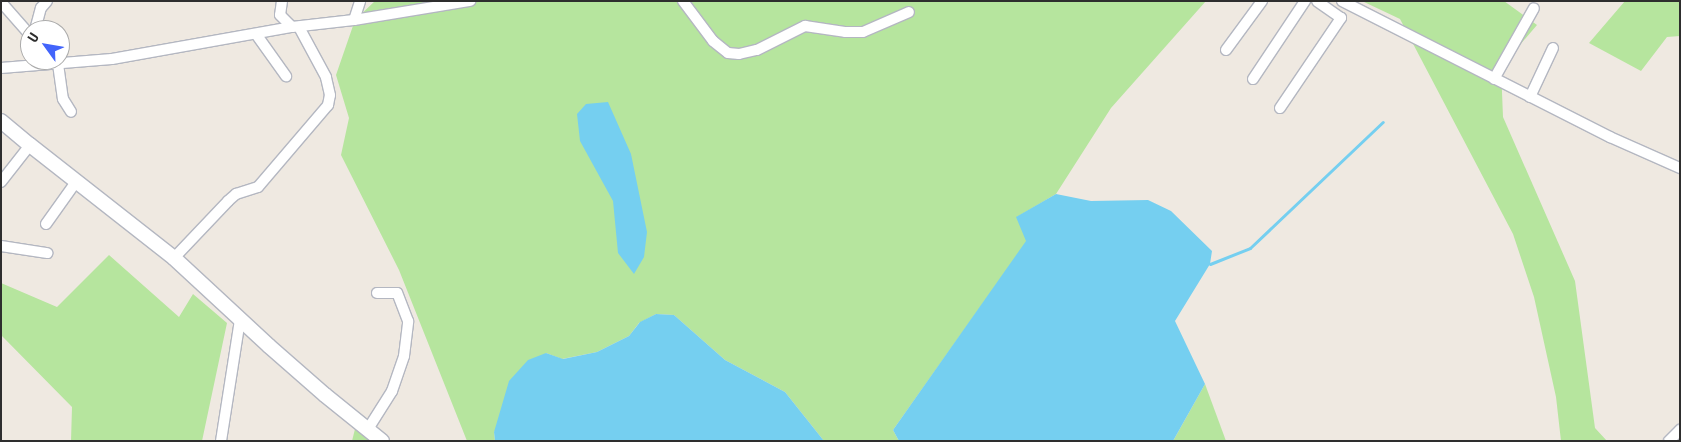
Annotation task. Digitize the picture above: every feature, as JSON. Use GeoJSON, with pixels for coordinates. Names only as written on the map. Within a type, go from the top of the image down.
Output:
{"type":"FeatureCollection","features":[{"type":"Feature","properties":{"kind":"main road"},"geometry":{"type":"LineString","coordinates":[[1,120],[76,182],[174,258],[240,320],[325,395],[382,441]]}},
{"type":"Feature","properties":{"kind":"street"},"geometry":{"type":"LineString","coordinates":[[38,20],[41,8],[47,1]]}},
{"type":"Feature","properties":{"kind":"street"},"geometry":{"type":"LineString","coordinates":[[174,258],[236,194],[258,187],[328,106],[330,95],[326,77],[296,27],[280,15],[282,1]]}},
{"type":"Feature","properties":{"kind":"street"},"geometry":{"type":"LineString","coordinates":[[354,20],[360,1]]}},
{"type":"Feature","properties":{"kind":"street"},"geometry":{"type":"LineString","coordinates":[[70,61],[112,58],[296,27],[354,20],[470,1]]}},
{"type":"Feature","properties":{"kind":"street"},"geometry":{"type":"LineString","coordinates":[[683,1],[713,41],[728,53],[740,54],[757,50],[805,26],[845,32],[863,32],[909,12]]}},
{"type":"Feature","properties":{"kind":"street"},"geometry":{"type":"LineString","coordinates":[[1226,50],[1262,1]]}},
{"type":"Feature","properties":{"kind":"street"},"geometry":{"type":"LineString","coordinates":[[1253,79],[1305,1]]}},
{"type":"Feature","properties":{"kind":"street"},"geometry":{"type":"LineString","coordinates":[[1280,108],[1341,18],[1316,1]]}},
{"type":"Feature","properties":{"kind":"street"},"geometry":{"type":"LineString","coordinates":[[1342,1],[1610,137],[1680,168]]}},
{"type":"Feature","properties":{"kind":"street"},"geometry":{"type":"LineString","coordinates":[[1,2],[20,24]]}},
{"type":"Feature","properties":{"kind":"street"},"geometry":{"type":"LineString","coordinates":[[1494,79],[1534,8]]}},
{"type":"Feature","properties":{"kind":"street"},"geometry":{"type":"LineString","coordinates":[[256,34],[286,76]]}},
{"type":"Feature","properties":{"kind":"street"},"geometry":{"type":"LineString","coordinates":[[1530,97],[1553,48]]}},
{"type":"Feature","properties":{"kind":"street"},"geometry":{"type":"LineString","coordinates":[[1,68],[20,66]]}},
{"type":"Feature","properties":{"kind":"street"},"geometry":{"type":"LineString","coordinates":[[56,70],[63,99],[70,112]]}},
{"type":"Feature","properties":{"kind":"street"},"geometry":{"type":"LineString","coordinates":[[1,182],[30,145]]}},
{"type":"Feature","properties":{"kind":"street"},"geometry":{"type":"LineString","coordinates":[[46,224],[76,182]]}},
{"type":"Feature","properties":{"kind":"street"},"geometry":{"type":"LineString","coordinates":[[1,246],[47,253]]}},
{"type":"Feature","properties":{"kind":"street"},"geometry":{"type":"LineString","coordinates":[[368,429],[392,391],[404,356],[408,321],[397,293],[377,293]]}},
{"type":"Feature","properties":{"kind":"street"},"geometry":{"type":"LineString","coordinates":[[221,441],[240,320]]}},
{"type":"Feature","properties":{"kind":"street"},"geometry":{"type":"LineString","coordinates":[[1669,441],[1680,430]]}},
{"type":"Feature","properties":{"kind":"green space"},"geometry":{"type":"Polygon","coordinates":[[[375,1],[1206,1],[1111,108],[1056,194],[1017,217],[1027,241],[893,430],[899,441],[824,441],[785,392],[725,360],[674,315],[656,314],[639,323],[629,336],[597,352],[562,359],[546,353],[494,432],[495,441],[467,441],[399,270],[341,155],[349,118],[336,75],[355,20],[375,1]]]}},
{"type":"Feature","properties":{"kind":"green space"},"geometry":{"type":"Polygon","coordinates":[[[1362,1],[1504,1],[1537,25],[1501,67],[1503,117],[1575,281],[1595,428],[1607,441],[1561,441],[1556,397],[1534,297],[1513,234],[1400,19],[1362,1]]]}},
{"type":"Feature","properties":{"kind":"green space"},"geometry":{"type":"Polygon","coordinates":[[[1625,1],[1680,1],[1680,36],[1667,37],[1641,71],[1589,43],[1625,1]]]}},
{"type":"Feature","properties":{"kind":"green space"},"geometry":{"type":"Polygon","coordinates":[[[109,255],[179,317],[193,294],[227,323],[202,441],[71,441],[72,407],[1,335],[1,283],[57,307],[109,255]]]}},
{"type":"Feature","properties":{"kind":"green space"},"geometry":{"type":"Polygon","coordinates":[[[1205,384],[1226,441],[1173,441],[1205,384]]]}},
{"type":"Feature","properties":{"kind":"green space"},"geometry":{"type":"Polygon","coordinates":[[[356,425],[375,441],[352,441],[356,425]]]}},
{"type":"Feature","properties":{"kind":"water"},"geometry":{"type":"Polygon","coordinates":[[[608,102],[631,154],[647,232],[644,257],[634,274],[618,253],[613,201],[580,141],[577,114],[586,104],[608,102]]]}},
{"type":"Feature","properties":{"kind":"water"},"geometry":{"type":"Polygon","coordinates":[[[1056,194],[1091,201],[1148,200],[1171,211],[1212,251],[1210,264],[1175,321],[1205,384],[1173,441],[899,441],[893,430],[1026,241],[1016,217],[1056,194]]]}},
{"type":"Feature","properties":{"kind":"water"},"geometry":{"type":"Polygon","coordinates":[[[656,314],[674,315],[725,360],[785,392],[824,441],[495,441],[494,432],[509,381],[528,360],[546,353],[563,359],[597,352],[629,336],[640,322],[656,314]]]}},
{"type":"Feature","properties":{"kind":"waterway"},"geometry":{"type":"LineString","coordinates":[[1210,264],[1250,248],[1383,122]]}}]}
